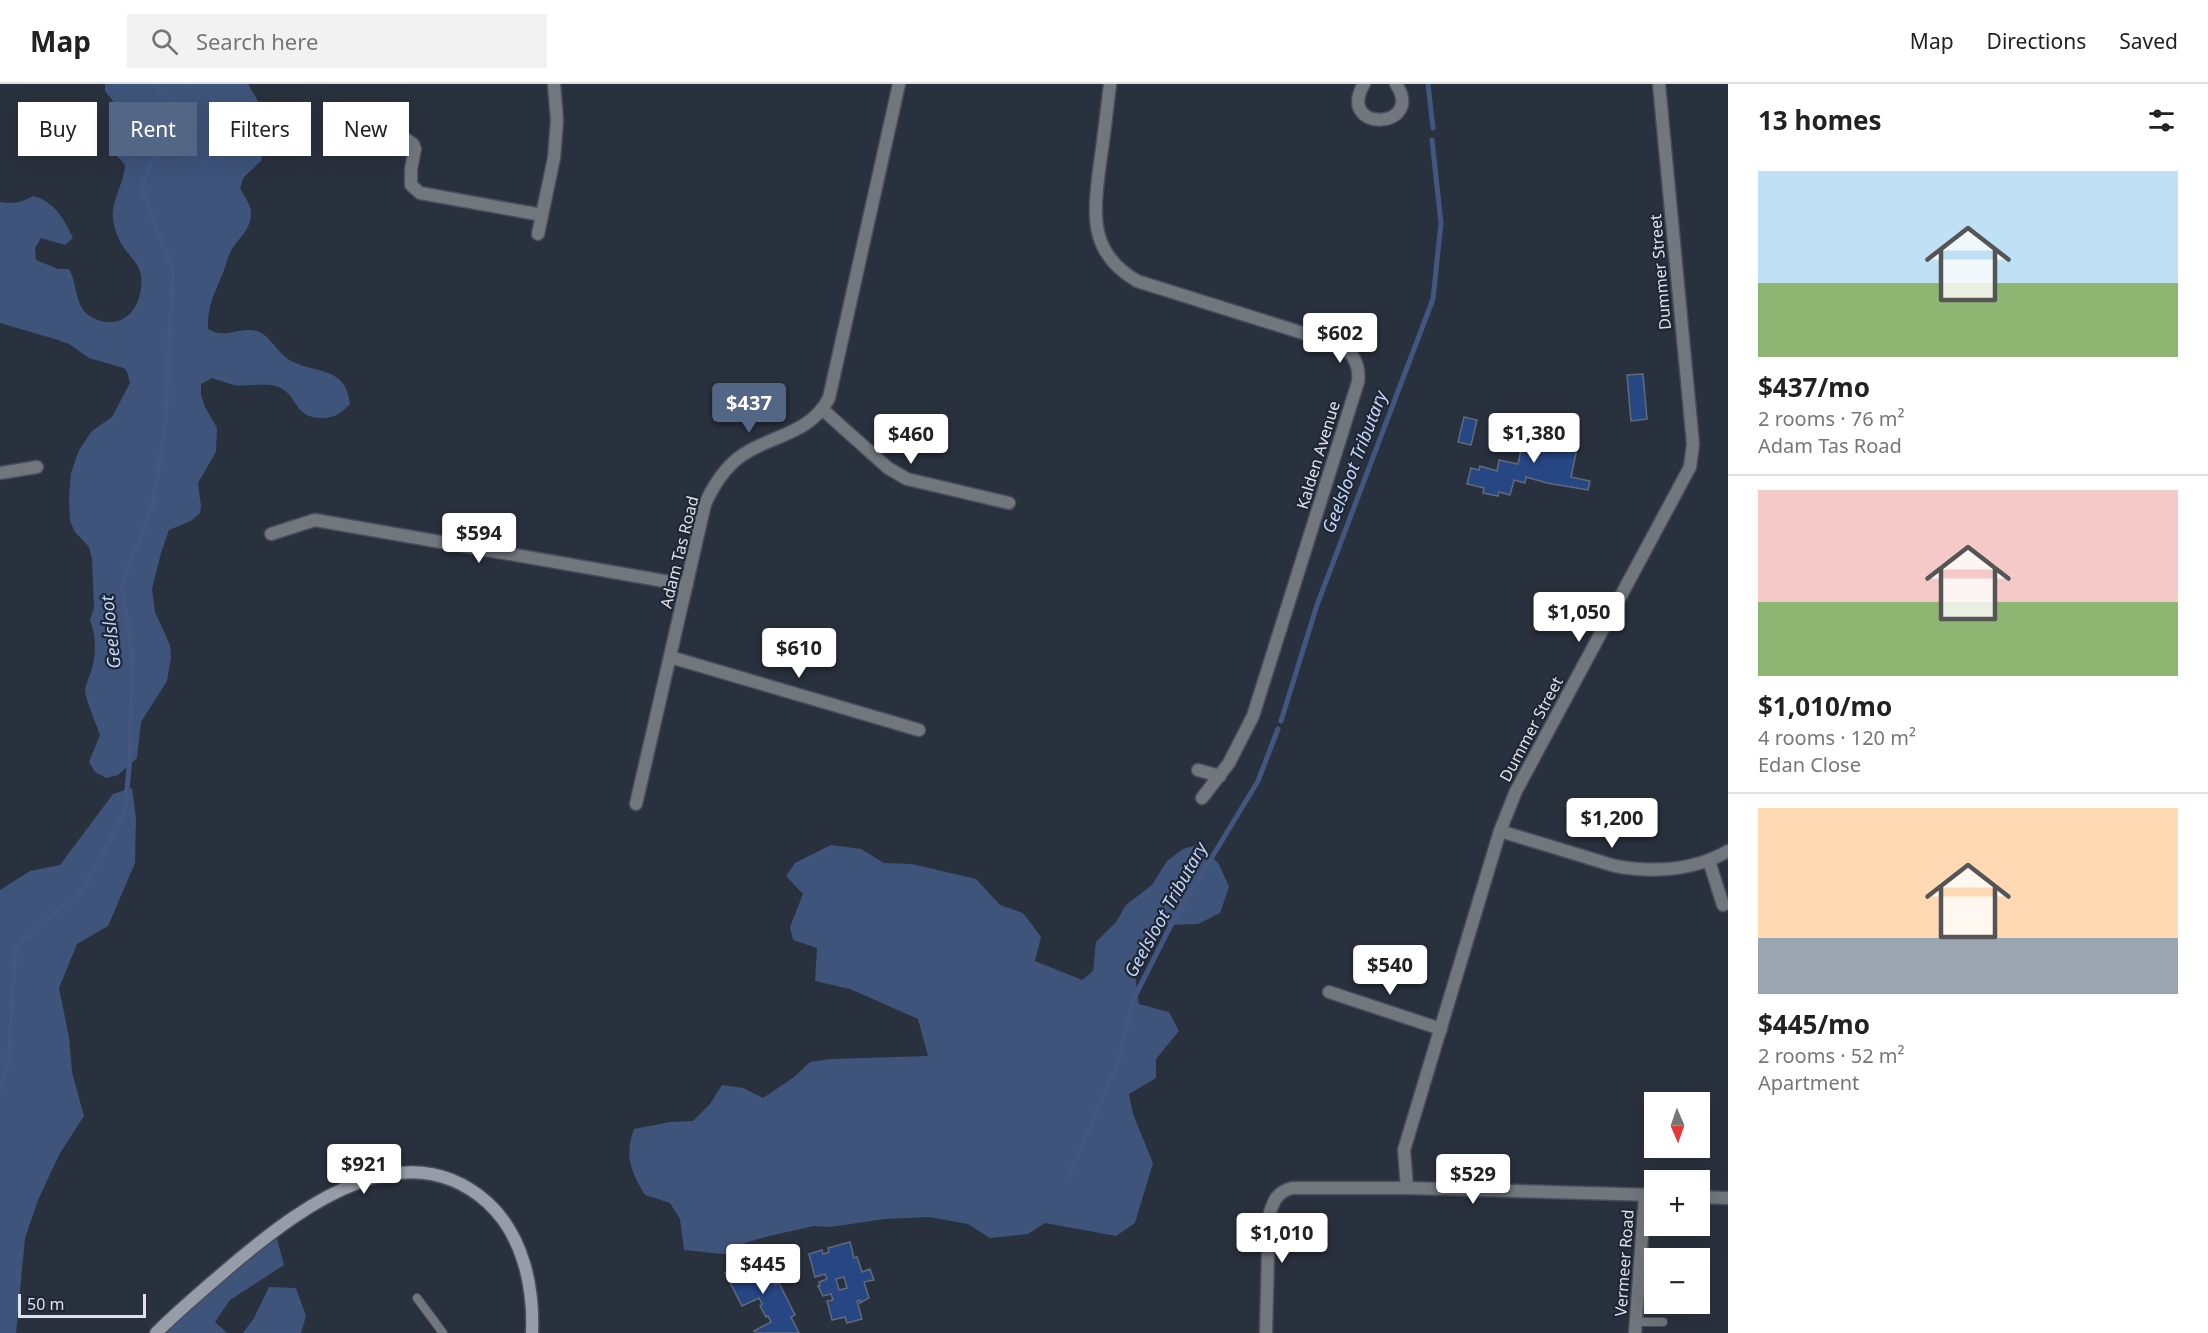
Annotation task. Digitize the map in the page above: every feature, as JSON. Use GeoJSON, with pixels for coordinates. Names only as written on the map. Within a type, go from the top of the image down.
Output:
{"type":"FeatureCollection","features":[{"type":"Feature","properties":{"kind":"street"},"geometry":{"type":"LineString","coordinates":[[538,234],[556,142],[554,84]]}},
{"type":"Feature","properties":{"kind":"street","name":"Adam Tas Road"},"geometry":{"type":"LineString","coordinates":[[636,804],[705,504],[718,479],[727,468],[748,451],[803,427],[822,409],[829,398],[899,84]]}},
{"type":"Feature","properties":{"kind":"street","name":"Kalden Avenue"},"geometry":{"type":"LineString","coordinates":[[1110,84],[1095,216],[1099,238],[1109,258],[1131,278],[1148,285],[1341,345],[1352,354],[1358,367],[1358,382],[1253,716],[1243,739],[1203,798]]}},
{"type":"Feature","properties":{"kind":"street"},"geometry":{"type":"LineString","coordinates":[[1364,84],[1358,95],[1359,106],[1365,116],[1375,121],[1387,120],[1397,114],[1402,104],[1401,92],[1396,84]]}},
{"type":"Feature","properties":{"kind":"street","name":"Dummer Street"},"geometry":{"type":"LineString","coordinates":[[1407,1188],[1404,1150],[1500,831],[1516,791],[1690,467],[1693,444],[1659,84]]}},
{"type":"Feature","properties":{"kind":"street"},"geometry":{"type":"LineString","coordinates":[[409,141],[415,149],[411,185],[420,194],[542,215]]}},
{"type":"Feature","properties":{"kind":"street"},"geometry":{"type":"LineString","coordinates":[[822,409],[888,468],[907,479],[1009,503]]}},
{"type":"Feature","properties":{"kind":"street"},"geometry":{"type":"LineString","coordinates":[[0,473],[37,467]]}},
{"type":"Feature","properties":{"kind":"street"},"geometry":{"type":"LineString","coordinates":[[271,534],[315,520],[687,585]]}},
{"type":"Feature","properties":{"kind":"street"},"geometry":{"type":"LineString","coordinates":[[670,657],[919,730]]}},
{"type":"Feature","properties":{"kind":"street"},"geometry":{"type":"LineString","coordinates":[[1198,770],[1220,776]]}},
{"type":"Feature","properties":{"kind":"street"},"geometry":{"type":"LineString","coordinates":[[1500,831],[1631,869],[1664,870],[1709,861],[1728,851]]}},
{"type":"Feature","properties":{"kind":"street"},"geometry":{"type":"LineString","coordinates":[[1709,861],[1723,905]]}},
{"type":"Feature","properties":{"kind":"street"},"geometry":{"type":"LineString","coordinates":[[1329,992],[1441,1029]]}},
{"type":"Feature","properties":{"kind":"street"},"geometry":{"type":"LineString","coordinates":[[156,1333],[186,1304],[259,1243],[321,1199],[366,1179],[400,1173],[434,1176],[465,1186],[500,1216],[524,1264],[531,1302],[532,1333]]}},
{"type":"Feature","properties":{"kind":"street"},"geometry":{"type":"LineString","coordinates":[[1266,1333],[1269,1216],[1278,1194],[1292,1188],[1407,1188],[1644,1195]]}},
{"type":"Feature","properties":{"kind":"street"},"geometry":{"type":"LineString","coordinates":[[1710,1197],[1728,1198]]}},
{"type":"Feature","properties":{"kind":"street","name":"Vermeer Road"},"geometry":{"type":"LineString","coordinates":[[1636,1328],[1646,1236]]}},
{"type":"Feature","properties":{"kind":"lane"},"geometry":{"type":"LineString","coordinates":[[417,1298],[443,1333]]}},
{"type":"Feature","properties":{"kind":"lane"},"geometry":{"type":"LineString","coordinates":[[1636,1328],[1663,1323]]}},
{"type":"Feature","properties":{"kind":"shaded area"},"geometry":{"type":"Polygon","coordinates":[[[105,84],[248,84],[258,102],[209,102],[209,156],[262,156],[261,161],[244,177],[240,188],[250,207],[251,219],[229,255],[212,301],[208,329],[220,333],[250,330],[262,333],[288,359],[335,376],[347,391],[350,404],[334,416],[312,417],[299,409],[287,392],[271,385],[234,385],[212,378],[201,384],[201,395],[205,407],[217,428],[216,452],[198,483],[200,513],[191,521],[169,530],[152,589],[155,612],[170,645],[171,657],[167,681],[141,722],[137,758],[118,775],[106,778],[95,772],[89,762],[100,735],[85,690],[95,652],[94,633],[90,620],[94,608],[92,559],[89,547],[75,532],[70,521],[69,497],[71,473],[79,450],[92,431],[112,417],[130,383],[124,368],[89,358],[69,344],[58,340],[0,323],[0,202],[17,202],[33,196],[53,206],[73,238],[65,245],[41,238],[35,248],[36,260],[58,269],[69,269],[79,303],[87,314],[101,321],[120,320],[133,310],[137,302],[141,284],[140,271],[117,235],[114,222],[114,205],[125,165],[117,156],[197,156],[197,102],[114,102],[105,91],[105,84]]]}},
{"type":"Feature","properties":{"kind":"shaded area"},"geometry":{"type":"Polygon","coordinates":[[[132,788],[136,818],[135,863],[108,926],[77,944],[59,988],[69,1037],[72,1072],[84,1116],[60,1153],[38,1200],[25,1238],[16,1333],[0,1333],[0,890],[30,871],[60,865],[113,794],[132,788]]]}},
{"type":"Feature","properties":{"kind":"shaded area"},"geometry":{"type":"Polygon","coordinates":[[[1200,844],[1219,864],[1229,887],[1220,913],[1198,924],[1162,925],[1144,946],[1135,975],[1139,1004],[1169,1012],[1179,1031],[1156,1059],[1156,1078],[1129,1094],[1133,1114],[1153,1163],[1135,1223],[1116,1236],[1045,1223],[1028,1234],[990,1238],[968,1224],[929,1217],[885,1219],[830,1227],[814,1226],[769,1236],[745,1243],[733,1255],[684,1250],[680,1219],[670,1203],[645,1195],[630,1164],[629,1156],[634,1129],[670,1122],[693,1121],[710,1104],[722,1085],[743,1088],[763,1098],[794,1077],[810,1062],[831,1059],[928,1056],[918,1019],[850,989],[815,981],[817,948],[793,940],[790,927],[803,894],[786,876],[795,863],[831,845],[861,849],[884,863],[912,864],[976,879],[1000,905],[1023,913],[1041,937],[1035,961],[1082,980],[1093,971],[1096,942],[1116,922],[1126,905],[1152,885],[1167,861],[1183,849],[1200,844]]]}},
{"type":"Feature","properties":{"kind":"shaded area"},"geometry":{"type":"Polygon","coordinates":[[[277,1239],[284,1265],[230,1300],[215,1322],[227,1333],[162,1333],[257,1252],[277,1239]]]}},
{"type":"Feature","properties":{"kind":"shaded area"},"geometry":{"type":"Polygon","coordinates":[[[269,1287],[296,1288],[306,1316],[301,1333],[243,1333],[254,1318],[269,1287]]]}},
{"type":"Feature","properties":{"kind":"building"},"geometry":{"type":"Polygon","coordinates":[[[1643,374],[1647,419],[1631,421],[1627,375],[1643,374]]]}},
{"type":"Feature","properties":{"kind":"building"},"geometry":{"type":"Polygon","coordinates":[[[1464,417],[1477,420],[1471,445],[1458,442],[1464,417]]]}},
{"type":"Feature","properties":{"kind":"building"},"geometry":{"type":"Polygon","coordinates":[[[1526,427],[1539,430],[1540,427],[1577,434],[1576,438],[1579,439],[1571,477],[1590,481],[1588,490],[1526,477],[1525,483],[1514,480],[1510,495],[1499,492],[1498,496],[1483,493],[1484,488],[1467,484],[1471,468],[1479,470],[1480,466],[1497,471],[1499,460],[1518,464],[1526,427]]]}},
{"type":"Feature","properties":{"kind":"building"},"geometry":{"type":"Polygon","coordinates":[[[850,1242],[854,1258],[857,1257],[862,1272],[870,1269],[874,1280],[864,1282],[869,1298],[860,1303],[860,1300],[857,1301],[862,1319],[847,1323],[845,1317],[832,1320],[827,1301],[833,1300],[831,1294],[823,1296],[818,1286],[820,1286],[819,1282],[827,1279],[825,1274],[815,1277],[809,1254],[822,1250],[823,1254],[829,1252],[828,1248],[850,1242]],[[844,1277],[836,1279],[839,1290],[847,1288],[844,1277]]]}},
{"type":"Feature","properties":{"kind":"building"},"geometry":{"type":"Polygon","coordinates":[[[760,1255],[775,1285],[779,1283],[795,1315],[791,1317],[799,1333],[756,1333],[754,1331],[771,1322],[760,1306],[762,1304],[759,1298],[742,1306],[725,1273],[760,1255]]]}},
{"type":"Feature","properties":{"kind":"waterway","name":"Geelsloot"},"geometry":{"type":"LineString","coordinates":[[0,1090],[9,1062],[15,948],[84,888],[125,812],[130,757],[132,652],[122,585],[153,504],[165,426],[173,271],[141,188],[176,102],[159,91],[157,84]]}},
{"type":"Feature","properties":{"kind":"waterway","name":"Geelsloot Tributary"},"geometry":{"type":"LineString","coordinates":[[1428,84],[1433,128]]}},
{"type":"Feature","properties":{"kind":"waterway","name":"Geelsloot Tributary"},"geometry":{"type":"LineString","coordinates":[[1281,721],[1317,605],[1433,299],[1441,223],[1432,140]]}},
{"type":"Feature","properties":{"kind":"waterway","name":"Geelsloot Tributary"},"geometry":{"type":"LineString","coordinates":[[1068,1178],[1119,1059],[1134,998],[1171,925],[1258,781],[1278,729]]}}]}
